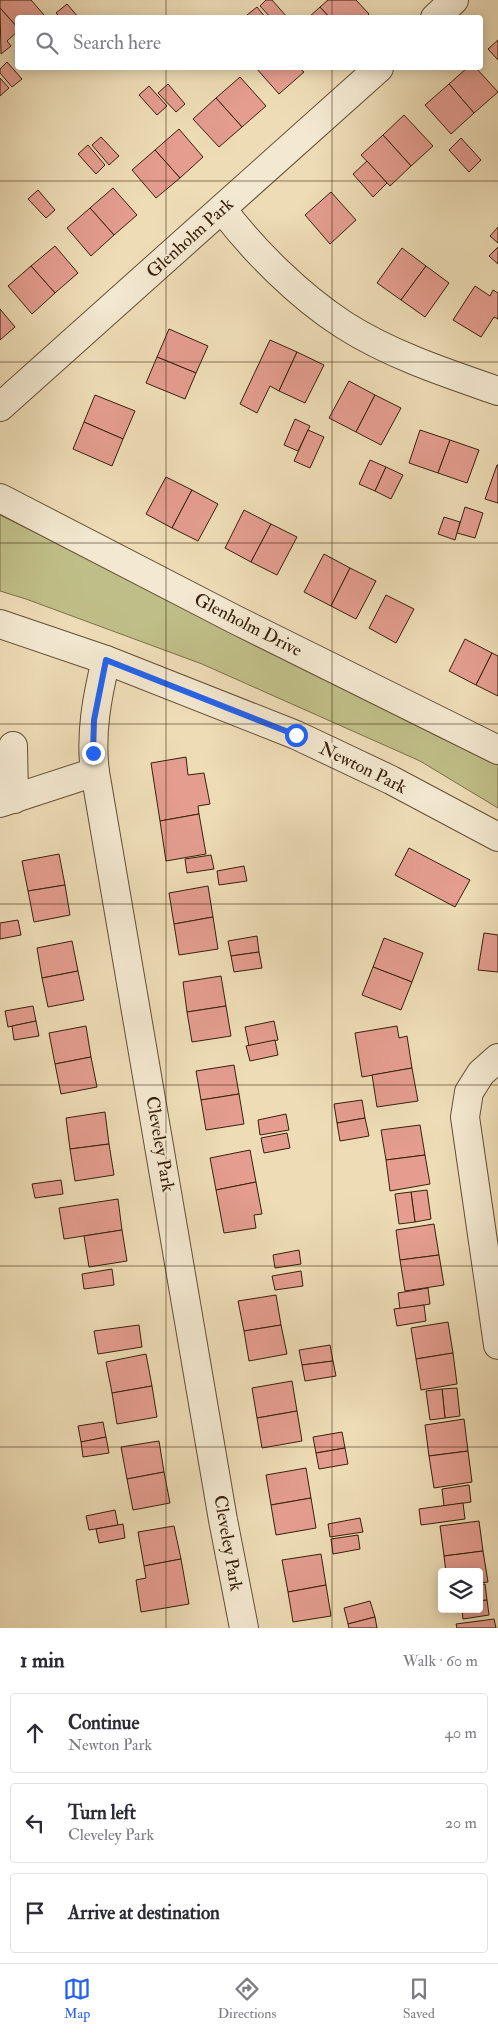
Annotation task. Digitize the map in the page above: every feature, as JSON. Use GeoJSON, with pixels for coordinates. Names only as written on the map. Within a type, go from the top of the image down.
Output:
{"type":"FeatureCollection","features":[{"type":"Feature","properties":{"kind":"street"},"geometry":{"type":"LineString","coordinates":[[438,15],[454,0]]}},
{"type":"Feature","properties":{"kind":"street","name":"Glenholm Park"},"geometry":{"type":"LineString","coordinates":[[0,407],[377,70]]}},
{"type":"Feature","properties":{"kind":"street"},"geometry":{"type":"LineString","coordinates":[[222,209],[255,247],[296,288],[344,324],[393,351],[498,392]]}},
{"type":"Feature","properties":{"kind":"street","name":"Glenholm Drive"},"geometry":{"type":"LineString","coordinates":[[0,498],[236,620],[498,750]]}},
{"type":"Feature","properties":{"kind":"street","name":"Newton Park"},"geometry":{"type":"LineString","coordinates":[[0,624],[106,660],[296,735],[392,780],[498,837]]}},
{"type":"Feature","properties":{"kind":"street","name":"Cleveley Park"},"geometry":{"type":"LineString","coordinates":[[106,660],[94,720],[93,753],[95,772],[223,1520],[244,1628]]}},
{"type":"Feature","properties":{"kind":"street"},"geometry":{"type":"LineString","coordinates":[[13,746],[7,801],[95,772]]}},
{"type":"Feature","properties":{"kind":"street"},"geometry":{"type":"LineString","coordinates":[[498,1058],[481,1073],[468,1092],[466,1117],[498,1344]]}},
{"type":"Feature","properties":{"kind":"shaded area"},"geometry":{"type":"Polygon","coordinates":[[[0,515],[291,658],[437,736],[498,764],[498,808],[420,761],[202,664],[0,591],[0,515]]]}},
{"type":"Feature","properties":{"kind":"building"},"geometry":{"type":"Polygon","coordinates":[[[0,0],[31,0],[44,15],[15,15],[15,25],[0,8],[0,0]]]}},
{"type":"Feature","properties":{"kind":"building"},"geometry":{"type":"Polygon","coordinates":[[[266,0],[272,0],[285,15],[268,15],[260,6],[266,0]]]}},
{"type":"Feature","properties":{"kind":"building"},"geometry":{"type":"Polygon","coordinates":[[[328,0],[356,0],[369,14],[327,15],[320,7],[328,0]]]}},
{"type":"Feature","properties":{"kind":"building"},"geometry":{"type":"Polygon","coordinates":[[[67,4],[76,15],[58,15],[56,13],[67,4]]]}},
{"type":"Feature","properties":{"kind":"building"},"geometry":{"type":"Polygon","coordinates":[[[257,7],[264,15],[247,15],[257,7]]]}},
{"type":"Feature","properties":{"kind":"building"},"geometry":{"type":"Polygon","coordinates":[[[320,7],[327,15],[311,15],[320,7]]]}},
{"type":"Feature","properties":{"kind":"building"},"geometry":{"type":"Polygon","coordinates":[[[0,8],[15,25],[15,34],[7,41],[11,46],[1,54],[0,8]]]}},
{"type":"Feature","properties":{"kind":"building"},"geometry":{"type":"Polygon","coordinates":[[[498,40],[498,60],[488,49],[498,40]]]}},
{"type":"Feature","properties":{"kind":"building"},"geometry":{"type":"Polygon","coordinates":[[[7,62],[22,79],[12,87],[0,73],[0,69],[7,62]]]}},
{"type":"Feature","properties":{"kind":"building"},"geometry":{"type":"Polygon","coordinates":[[[258,70],[302,70],[304,72],[279,94],[258,70]]]}},
{"type":"Feature","properties":{"kind":"building"},"geometry":{"type":"Polygon","coordinates":[[[465,70],[478,70],[498,92],[474,113],[449,84],[465,70]]]}},
{"type":"Feature","properties":{"kind":"building"},"geometry":{"type":"Polygon","coordinates":[[[240,77],[266,106],[242,127],[216,98],[240,77]]]}},
{"type":"Feature","properties":{"kind":"building"},"geometry":{"type":"Polygon","coordinates":[[[0,78],[9,88],[0,96],[0,78]]]}},
{"type":"Feature","properties":{"kind":"building"},"geometry":{"type":"Polygon","coordinates":[[[168,84],[185,104],[176,112],[158,93],[168,84]]]}},
{"type":"Feature","properties":{"kind":"building"},"geometry":{"type":"Polygon","coordinates":[[[449,84],[474,113],[451,134],[425,105],[449,84]]]}},
{"type":"Feature","properties":{"kind":"building"},"geometry":{"type":"Polygon","coordinates":[[[149,86],[167,106],[157,115],[139,95],[149,86]]]}},
{"type":"Feature","properties":{"kind":"building"},"geometry":{"type":"Polygon","coordinates":[[[216,98],[242,127],[219,147],[193,119],[216,98]]]}},
{"type":"Feature","properties":{"kind":"building"},"geometry":{"type":"Polygon","coordinates":[[[404,115],[433,146],[411,166],[383,135],[404,115]]]}},
{"type":"Feature","properties":{"kind":"building"},"geometry":{"type":"Polygon","coordinates":[[[179,129],[203,157],[180,178],[155,150],[179,129]]]}},
{"type":"Feature","properties":{"kind":"building"},"geometry":{"type":"Polygon","coordinates":[[[383,135],[411,166],[390,186],[361,155],[383,135]]]}},
{"type":"Feature","properties":{"kind":"building"},"geometry":{"type":"Polygon","coordinates":[[[101,137],[119,156],[109,165],[92,145],[101,137]]]}},
{"type":"Feature","properties":{"kind":"building"},"geometry":{"type":"Polygon","coordinates":[[[461,138],[481,160],[469,172],[449,150],[461,138]]]}},
{"type":"Feature","properties":{"kind":"building"},"geometry":{"type":"Polygon","coordinates":[[[88,145],[105,165],[96,174],[78,154],[88,145]]]}},
{"type":"Feature","properties":{"kind":"building"},"geometry":{"type":"Polygon","coordinates":[[[155,150],[180,178],[156,198],[132,170],[155,150]]]}},
{"type":"Feature","properties":{"kind":"building"},"geometry":{"type":"Polygon","coordinates":[[[367,161],[387,183],[373,197],[353,174],[367,161]]]}},
{"type":"Feature","properties":{"kind":"building"},"geometry":{"type":"Polygon","coordinates":[[[113,188],[137,215],[114,235],[90,208],[113,188]]]}},
{"type":"Feature","properties":{"kind":"building"},"geometry":{"type":"Polygon","coordinates":[[[38,190],[55,210],[46,218],[28,199],[38,190]]]}},
{"type":"Feature","properties":{"kind":"building"},"geometry":{"type":"Polygon","coordinates":[[[331,192],[356,220],[330,244],[305,215],[331,192]]]}},
{"type":"Feature","properties":{"kind":"building"},"geometry":{"type":"Polygon","coordinates":[[[90,208],[114,235],[91,256],[67,228],[90,208]]]}},
{"type":"Feature","properties":{"kind":"building"},"geometry":{"type":"Polygon","coordinates":[[[498,227],[498,243],[490,236],[498,227]]]}},
{"type":"Feature","properties":{"kind":"building"},"geometry":{"type":"Polygon","coordinates":[[[55,246],[78,273],[55,293],[31,266],[55,246]]]}},
{"type":"Feature","properties":{"kind":"building"},"geometry":{"type":"Polygon","coordinates":[[[498,247],[498,264],[489,256],[498,247]]]}},
{"type":"Feature","properties":{"kind":"building"},"geometry":{"type":"Polygon","coordinates":[[[402,248],[426,266],[401,300],[377,283],[402,248]]]}},
{"type":"Feature","properties":{"kind":"building"},"geometry":{"type":"Polygon","coordinates":[[[31,266],[55,293],[32,314],[8,286],[31,266]]]}},
{"type":"Feature","properties":{"kind":"building"},"geometry":{"type":"Polygon","coordinates":[[[426,266],[449,283],[425,317],[401,300],[426,266]]]}},
{"type":"Feature","properties":{"kind":"building"},"geometry":{"type":"Polygon","coordinates":[[[475,286],[490,296],[493,290],[498,293],[498,319],[494,317],[481,337],[453,320],[475,286]]]}},
{"type":"Feature","properties":{"kind":"building"},"geometry":{"type":"Polygon","coordinates":[[[0,309],[15,327],[0,340],[0,309]]]}},
{"type":"Feature","properties":{"kind":"building"},"geometry":{"type":"Polygon","coordinates":[[[169,329],[208,346],[196,373],[157,357],[169,329]]]}},
{"type":"Feature","properties":{"kind":"building"},"geometry":{"type":"Polygon","coordinates":[[[270,340],[297,352],[279,391],[270,386],[257,413],[240,404],[270,340]]]}},
{"type":"Feature","properties":{"kind":"building"},"geometry":{"type":"Polygon","coordinates":[[[297,352],[324,365],[305,403],[279,391],[297,352]]]}},
{"type":"Feature","properties":{"kind":"building"},"geometry":{"type":"Polygon","coordinates":[[[157,357],[196,373],[185,399],[146,383],[157,357]]]}},
{"type":"Feature","properties":{"kind":"building"},"geometry":{"type":"Polygon","coordinates":[[[349,381],[375,395],[356,432],[329,418],[349,381]]]}},
{"type":"Feature","properties":{"kind":"building"},"geometry":{"type":"Polygon","coordinates":[[[95,395],[135,411],[123,439],[84,422],[95,395]]]}},
{"type":"Feature","properties":{"kind":"building"},"geometry":{"type":"Polygon","coordinates":[[[375,395],[401,408],[381,445],[356,432],[375,395]]]}},
{"type":"Feature","properties":{"kind":"building"},"geometry":{"type":"Polygon","coordinates":[[[295,419],[310,426],[298,451],[284,445],[295,419]]]}},
{"type":"Feature","properties":{"kind":"building"},"geometry":{"type":"Polygon","coordinates":[[[84,422],[123,439],[112,466],[73,449],[84,422]]]}},
{"type":"Feature","properties":{"kind":"building"},"geometry":{"type":"Polygon","coordinates":[[[308,430],[324,437],[310,468],[294,461],[308,430]]]}},
{"type":"Feature","properties":{"kind":"building"},"geometry":{"type":"Polygon","coordinates":[[[420,430],[450,440],[438,473],[409,463],[420,430]]]}},
{"type":"Feature","properties":{"kind":"building"},"geometry":{"type":"Polygon","coordinates":[[[450,440],[479,450],[467,483],[438,473],[450,440]]]}},
{"type":"Feature","properties":{"kind":"building"},"geometry":{"type":"Polygon","coordinates":[[[370,460],[386,467],[375,491],[359,484],[370,460]]]}},
{"type":"Feature","properties":{"kind":"building"},"geometry":{"type":"Polygon","coordinates":[[[498,465],[498,503],[485,499],[498,465]]]}},
{"type":"Feature","properties":{"kind":"building"},"geometry":{"type":"Polygon","coordinates":[[[386,467],[403,475],[391,499],[375,491],[386,467]]]}},
{"type":"Feature","properties":{"kind":"building"},"geometry":{"type":"Polygon","coordinates":[[[166,477],[192,490],[172,528],[146,514],[166,477]]]}},
{"type":"Feature","properties":{"kind":"building"},"geometry":{"type":"Polygon","coordinates":[[[192,490],[218,504],[198,541],[172,528],[192,490]]]}},
{"type":"Feature","properties":{"kind":"building"},"geometry":{"type":"Polygon","coordinates":[[[465,507],[483,513],[475,538],[457,533],[465,507]]]}},
{"type":"Feature","properties":{"kind":"building"},"geometry":{"type":"Polygon","coordinates":[[[244,510],[271,524],[251,562],[225,548],[244,510]]]}},
{"type":"Feature","properties":{"kind":"building"},"geometry":{"type":"Polygon","coordinates":[[[444,517],[460,522],[455,540],[438,534],[444,517]]]}},
{"type":"Feature","properties":{"kind":"building"},"geometry":{"type":"Polygon","coordinates":[[[271,524],[297,537],[277,575],[251,562],[271,524]]]}},
{"type":"Feature","properties":{"kind":"building"},"geometry":{"type":"Polygon","coordinates":[[[324,554],[350,568],[331,606],[304,592],[324,554]]]}},
{"type":"Feature","properties":{"kind":"building"},"geometry":{"type":"Polygon","coordinates":[[[350,568],[376,581],[356,619],[331,606],[350,568]]]}},
{"type":"Feature","properties":{"kind":"building"},"geometry":{"type":"Polygon","coordinates":[[[386,595],[414,609],[396,643],[369,628],[386,595]]]}},
{"type":"Feature","properties":{"kind":"building"},"geometry":{"type":"Polygon","coordinates":[[[465,639],[492,653],[476,685],[449,671],[465,639]]]}},
{"type":"Feature","properties":{"kind":"building"},"geometry":{"type":"Polygon","coordinates":[[[492,653],[498,656],[498,696],[476,685],[492,653]]]}},
{"type":"Feature","properties":{"kind":"building"},"geometry":{"type":"Polygon","coordinates":[[[186,757],[188,775],[204,773],[210,804],[198,806],[199,814],[160,821],[151,763],[186,757]]]}},
{"type":"Feature","properties":{"kind":"building"},"geometry":{"type":"Polygon","coordinates":[[[199,814],[206,854],[166,861],[160,821],[199,814]]]}},
{"type":"Feature","properties":{"kind":"building"},"geometry":{"type":"Polygon","coordinates":[[[409,848],[470,880],[455,907],[395,875],[409,848]]]}},
{"type":"Feature","properties":{"kind":"building"},"geometry":{"type":"Polygon","coordinates":[[[59,854],[65,885],[28,891],[22,861],[59,854]]]}},
{"type":"Feature","properties":{"kind":"building"},"geometry":{"type":"Polygon","coordinates":[[[211,855],[214,869],[187,873],[185,859],[211,855]]]}},
{"type":"Feature","properties":{"kind":"building"},"geometry":{"type":"Polygon","coordinates":[[[244,866],[247,881],[219,885],[217,871],[244,866]]]}},
{"type":"Feature","properties":{"kind":"building"},"geometry":{"type":"Polygon","coordinates":[[[65,885],[70,915],[34,922],[28,891],[65,885]]]}},
{"type":"Feature","properties":{"kind":"building"},"geometry":{"type":"Polygon","coordinates":[[[208,886],[213,917],[174,924],[169,893],[208,886]]]}},
{"type":"Feature","properties":{"kind":"building"},"geometry":{"type":"Polygon","coordinates":[[[213,917],[218,949],[179,955],[174,924],[213,917]]]}},
{"type":"Feature","properties":{"kind":"building"},"geometry":{"type":"Polygon","coordinates":[[[18,920],[21,935],[0,939],[0,923],[18,920]]]}},
{"type":"Feature","properties":{"kind":"building"},"geometry":{"type":"Polygon","coordinates":[[[484,933],[498,935],[498,972],[478,970],[484,933]]]}},
{"type":"Feature","properties":{"kind":"building"},"geometry":{"type":"Polygon","coordinates":[[[257,936],[259,952],[231,956],[228,941],[257,936]]]}},
{"type":"Feature","properties":{"kind":"building"},"geometry":{"type":"Polygon","coordinates":[[[384,938],[423,953],[412,982],[373,967],[384,938]]]}},
{"type":"Feature","properties":{"kind":"building"},"geometry":{"type":"Polygon","coordinates":[[[72,941],[78,971],[42,978],[37,948],[72,941]]]}},
{"type":"Feature","properties":{"kind":"building"},"geometry":{"type":"Polygon","coordinates":[[[259,952],[262,968],[234,972],[231,956],[259,952]]]}},
{"type":"Feature","properties":{"kind":"building"},"geometry":{"type":"Polygon","coordinates":[[[373,967],[412,982],[401,1010],[362,995],[373,967]]]}},
{"type":"Feature","properties":{"kind":"building"},"geometry":{"type":"Polygon","coordinates":[[[78,971],[84,1000],[48,1007],[42,978],[78,971]]]}},
{"type":"Feature","properties":{"kind":"building"},"geometry":{"type":"Polygon","coordinates":[[[221,976],[226,1006],[187,1012],[183,982],[221,976]]]}},
{"type":"Feature","properties":{"kind":"building"},"geometry":{"type":"Polygon","coordinates":[[[33,1006],[36,1021],[8,1027],[5,1011],[33,1006]]]}},
{"type":"Feature","properties":{"kind":"building"},"geometry":{"type":"Polygon","coordinates":[[[226,1006],[231,1036],[192,1042],[187,1012],[226,1006]]]}},
{"type":"Feature","properties":{"kind":"building"},"geometry":{"type":"Polygon","coordinates":[[[36,1021],[39,1036],[14,1040],[12,1026],[36,1021]]]}},
{"type":"Feature","properties":{"kind":"building"},"geometry":{"type":"Polygon","coordinates":[[[274,1021],[278,1040],[249,1046],[245,1027],[274,1021]]]}},
{"type":"Feature","properties":{"kind":"building"},"geometry":{"type":"Polygon","coordinates":[[[86,1026],[91,1057],[55,1064],[49,1033],[86,1026]]]}},
{"type":"Feature","properties":{"kind":"building"},"geometry":{"type":"Polygon","coordinates":[[[397,1026],[399,1038],[407,1036],[412,1068],[362,1077],[355,1033],[397,1026]]]}},
{"type":"Feature","properties":{"kind":"building"},"geometry":{"type":"Polygon","coordinates":[[[275,1040],[278,1055],[250,1061],[246,1046],[275,1040]]]}},
{"type":"Feature","properties":{"kind":"building"},"geometry":{"type":"Polygon","coordinates":[[[91,1057],[97,1087],[61,1094],[55,1064],[91,1057]]]}},
{"type":"Feature","properties":{"kind":"building"},"geometry":{"type":"Polygon","coordinates":[[[234,1065],[239,1094],[201,1100],[196,1071],[234,1065]]]}},
{"type":"Feature","properties":{"kind":"building"},"geometry":{"type":"Polygon","coordinates":[[[412,1068],[418,1101],[377,1107],[372,1075],[412,1068]]]}},
{"type":"Feature","properties":{"kind":"building"},"geometry":{"type":"Polygon","coordinates":[[[239,1094],[244,1124],[206,1130],[201,1100],[239,1094]]]}},
{"type":"Feature","properties":{"kind":"building"},"geometry":{"type":"Polygon","coordinates":[[[362,1100],[365,1118],[337,1123],[334,1104],[362,1100]]]}},
{"type":"Feature","properties":{"kind":"building"},"geometry":{"type":"Polygon","coordinates":[[[105,1112],[109,1144],[70,1149],[66,1118],[105,1112]]]}},
{"type":"Feature","properties":{"kind":"building"},"geometry":{"type":"Polygon","coordinates":[[[286,1114],[289,1130],[260,1135],[258,1120],[286,1114]]]}},
{"type":"Feature","properties":{"kind":"building"},"geometry":{"type":"Polygon","coordinates":[[[365,1118],[369,1136],[340,1141],[337,1123],[365,1118]]]}},
{"type":"Feature","properties":{"kind":"building"},"geometry":{"type":"Polygon","coordinates":[[[420,1125],[425,1155],[386,1160],[381,1130],[420,1125]]]}},
{"type":"Feature","properties":{"kind":"building"},"geometry":{"type":"Polygon","coordinates":[[[287,1133],[290,1148],[264,1153],[261,1138],[287,1133]]]}},
{"type":"Feature","properties":{"kind":"building"},"geometry":{"type":"Polygon","coordinates":[[[109,1144],[114,1175],[75,1181],[70,1149],[109,1144]]]}},
{"type":"Feature","properties":{"kind":"building"},"geometry":{"type":"Polygon","coordinates":[[[250,1150],[256,1182],[216,1190],[210,1158],[250,1150]]]}},
{"type":"Feature","properties":{"kind":"building"},"geometry":{"type":"Polygon","coordinates":[[[425,1155],[430,1184],[390,1191],[386,1160],[425,1155]]]}},
{"type":"Feature","properties":{"kind":"building"},"geometry":{"type":"Polygon","coordinates":[[[61,1180],[63,1194],[35,1198],[32,1184],[61,1180]]]}},
{"type":"Feature","properties":{"kind":"building"},"geometry":{"type":"Polygon","coordinates":[[[256,1182],[262,1214],[254,1215],[256,1228],[224,1233],[216,1190],[256,1182]]]}},
{"type":"Feature","properties":{"kind":"building"},"geometry":{"type":"Polygon","coordinates":[[[427,1190],[431,1219],[415,1222],[411,1192],[427,1190]]]}},
{"type":"Feature","properties":{"kind":"building"},"geometry":{"type":"Polygon","coordinates":[[[411,1192],[415,1222],[399,1224],[395,1194],[411,1192]]]}},
{"type":"Feature","properties":{"kind":"building"},"geometry":{"type":"Polygon","coordinates":[[[118,1199],[122,1230],[64,1239],[59,1208],[118,1199]]]}},
{"type":"Feature","properties":{"kind":"building"},"geometry":{"type":"Polygon","coordinates":[[[434,1224],[439,1255],[400,1260],[396,1230],[434,1224]]]}},
{"type":"Feature","properties":{"kind":"building"},"geometry":{"type":"Polygon","coordinates":[[[122,1230],[127,1261],[89,1267],[84,1236],[122,1230]]]}},
{"type":"Feature","properties":{"kind":"building"},"geometry":{"type":"Polygon","coordinates":[[[299,1250],[301,1264],[275,1268],[273,1255],[299,1250]]]}},
{"type":"Feature","properties":{"kind":"building"},"geometry":{"type":"Polygon","coordinates":[[[439,1255],[444,1285],[405,1291],[400,1260],[439,1255]]]}},
{"type":"Feature","properties":{"kind":"building"},"geometry":{"type":"Polygon","coordinates":[[[112,1269],[114,1285],[84,1289],[82,1274],[112,1269]]]}},
{"type":"Feature","properties":{"kind":"building"},"geometry":{"type":"Polygon","coordinates":[[[301,1271],[303,1286],[275,1290],[272,1276],[301,1271]]]}},
{"type":"Feature","properties":{"kind":"building"},"geometry":{"type":"Polygon","coordinates":[[[428,1288],[430,1304],[400,1309],[398,1293],[428,1288]]]}},
{"type":"Feature","properties":{"kind":"building"},"geometry":{"type":"Polygon","coordinates":[[[276,1295],[281,1325],[244,1331],[238,1301],[276,1295]]]}},
{"type":"Feature","properties":{"kind":"building"},"geometry":{"type":"Polygon","coordinates":[[[424,1305],[426,1321],[397,1326],[394,1309],[424,1305]]]}},
{"type":"Feature","properties":{"kind":"building"},"geometry":{"type":"Polygon","coordinates":[[[448,1322],[453,1353],[416,1359],[411,1328],[448,1322]]]}},
{"type":"Feature","properties":{"kind":"building"},"geometry":{"type":"Polygon","coordinates":[[[139,1325],[142,1347],[98,1354],[94,1331],[139,1325]]]}},
{"type":"Feature","properties":{"kind":"building"},"geometry":{"type":"Polygon","coordinates":[[[281,1325],[287,1354],[249,1361],[244,1331],[281,1325]]]}},
{"type":"Feature","properties":{"kind":"building"},"geometry":{"type":"Polygon","coordinates":[[[330,1345],[333,1361],[302,1365],[299,1350],[330,1345]]]}},
{"type":"Feature","properties":{"kind":"building"},"geometry":{"type":"Polygon","coordinates":[[[453,1353],[457,1384],[421,1390],[416,1359],[453,1353]]]}},
{"type":"Feature","properties":{"kind":"building"},"geometry":{"type":"Polygon","coordinates":[[[146,1354],[152,1386],[112,1393],[106,1362],[146,1354]]]}},
{"type":"Feature","properties":{"kind":"building"},"geometry":{"type":"Polygon","coordinates":[[[333,1361],[336,1376],[305,1381],[302,1365],[333,1361]]]}},
{"type":"Feature","properties":{"kind":"building"},"geometry":{"type":"Polygon","coordinates":[[[292,1381],[297,1411],[257,1418],[252,1388],[292,1381]]]}},
{"type":"Feature","properties":{"kind":"building"},"geometry":{"type":"Polygon","coordinates":[[[152,1386],[157,1417],[117,1424],[112,1393],[152,1386]]]}},
{"type":"Feature","properties":{"kind":"building"},"geometry":{"type":"Polygon","coordinates":[[[457,1388],[460,1416],[445,1418],[442,1389],[457,1388]]]}},
{"type":"Feature","properties":{"kind":"building"},"geometry":{"type":"Polygon","coordinates":[[[442,1389],[445,1418],[430,1420],[426,1391],[442,1389]]]}},
{"type":"Feature","properties":{"kind":"building"},"geometry":{"type":"Polygon","coordinates":[[[297,1411],[302,1441],[262,1448],[257,1418],[297,1411]]]}},
{"type":"Feature","properties":{"kind":"building"},"geometry":{"type":"Polygon","coordinates":[[[464,1419],[468,1451],[429,1456],[425,1425],[464,1419]]]}},
{"type":"Feature","properties":{"kind":"building"},"geometry":{"type":"Polygon","coordinates":[[[103,1422],[106,1437],[81,1442],[78,1426],[103,1422]]]}},
{"type":"Feature","properties":{"kind":"building"},"geometry":{"type":"Polygon","coordinates":[[[342,1432],[345,1448],[316,1453],[313,1437],[342,1432]]]}},
{"type":"Feature","properties":{"kind":"building"},"geometry":{"type":"Polygon","coordinates":[[[106,1437],[109,1453],[83,1457],[81,1442],[106,1437]]]}},
{"type":"Feature","properties":{"kind":"building"},"geometry":{"type":"Polygon","coordinates":[[[159,1441],[164,1472],[127,1479],[121,1447],[159,1441]]]}},
{"type":"Feature","properties":{"kind":"building"},"geometry":{"type":"Polygon","coordinates":[[[345,1448],[348,1464],[319,1469],[316,1453],[345,1448]]]}},
{"type":"Feature","properties":{"kind":"building"},"geometry":{"type":"Polygon","coordinates":[[[468,1451],[472,1482],[434,1488],[429,1456],[468,1451]]]}},
{"type":"Feature","properties":{"kind":"building"},"geometry":{"type":"Polygon","coordinates":[[[306,1468],[311,1498],[271,1505],[266,1475],[306,1468]]]}},
{"type":"Feature","properties":{"kind":"building"},"geometry":{"type":"Polygon","coordinates":[[[164,1472],[170,1503],[133,1510],[127,1479],[164,1472]]]}},
{"type":"Feature","properties":{"kind":"building"},"geometry":{"type":"Polygon","coordinates":[[[469,1485],[471,1502],[444,1506],[442,1489],[469,1485]]]}},
{"type":"Feature","properties":{"kind":"building"},"geometry":{"type":"Polygon","coordinates":[[[311,1498],[316,1528],[276,1535],[271,1505],[311,1498]]]}},
{"type":"Feature","properties":{"kind":"building"},"geometry":{"type":"Polygon","coordinates":[[[463,1503],[465,1519],[421,1525],[419,1509],[463,1503]]]}},
{"type":"Feature","properties":{"kind":"building"},"geometry":{"type":"Polygon","coordinates":[[[115,1510],[118,1525],[89,1530],[86,1516],[115,1510]]]}},
{"type":"Feature","properties":{"kind":"building"},"geometry":{"type":"Polygon","coordinates":[[[360,1518],[363,1532],[330,1537],[328,1524],[360,1518]]]}},
{"type":"Feature","properties":{"kind":"building"},"geometry":{"type":"Polygon","coordinates":[[[479,1521],[483,1551],[444,1556],[440,1526],[479,1521]]]}},
{"type":"Feature","properties":{"kind":"building"},"geometry":{"type":"Polygon","coordinates":[[[123,1524],[125,1538],[99,1543],[96,1529],[123,1524]]]}},
{"type":"Feature","properties":{"kind":"building"},"geometry":{"type":"Polygon","coordinates":[[[174,1526],[181,1559],[144,1566],[138,1532],[174,1526]]]}},
{"type":"Feature","properties":{"kind":"building"},"geometry":{"type":"Polygon","coordinates":[[[358,1535],[360,1549],[333,1554],[331,1539],[358,1535]]]}},
{"type":"Feature","properties":{"kind":"building"},"geometry":{"type":"Polygon","coordinates":[[[483,1551],[488,1582],[483,1583],[483,1568],[446,1568],[444,1556],[483,1551]]]}},
{"type":"Feature","properties":{"kind":"building"},"geometry":{"type":"Polygon","coordinates":[[[321,1554],[326,1585],[288,1592],[282,1560],[321,1554]]]}},
{"type":"Feature","properties":{"kind":"building"},"geometry":{"type":"Polygon","coordinates":[[[181,1559],[189,1604],[141,1612],[136,1580],[146,1578],[144,1566],[181,1559]]]}},
{"type":"Feature","properties":{"kind":"building"},"geometry":{"type":"Polygon","coordinates":[[[483,1584],[485,1584],[487,1600],[483,1600],[483,1584]]]}},
{"type":"Feature","properties":{"kind":"building"},"geometry":{"type":"Polygon","coordinates":[[[326,1585],[331,1616],[293,1622],[288,1592],[326,1585]]]}},
{"type":"Feature","properties":{"kind":"building"},"geometry":{"type":"Polygon","coordinates":[[[483,1600],[487,1600],[489,1615],[463,1619],[462,1613],[483,1613],[483,1600]]]}},
{"type":"Feature","properties":{"kind":"building"},"geometry":{"type":"Polygon","coordinates":[[[370,1601],[375,1617],[348,1624],[344,1608],[370,1601]]]}},
{"type":"Feature","properties":{"kind":"building"},"geometry":{"type":"Polygon","coordinates":[[[375,1617],[377,1628],[349,1628],[348,1624],[375,1617]]]}},
{"type":"Feature","properties":{"kind":"building"},"geometry":{"type":"Polygon","coordinates":[[[494,1619],[496,1628],[457,1628],[456,1624],[494,1619]]]}},
{"type":"Feature","properties":{"kind":"route"},"geometry":{"type":"LineString","coordinates":[[93,753],[94,720],[106,660],[296,735]]}}]}
